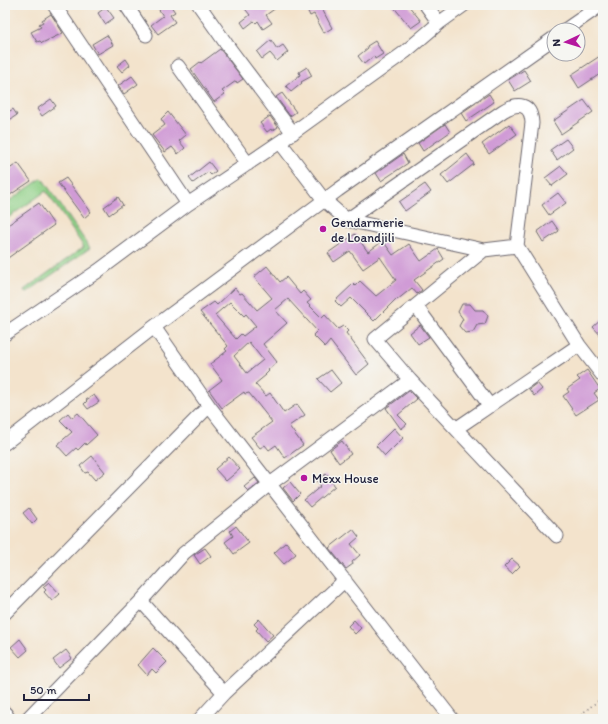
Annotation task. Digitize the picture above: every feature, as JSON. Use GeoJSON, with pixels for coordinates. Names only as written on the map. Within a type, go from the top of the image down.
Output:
{"type":"FeatureCollection","features":[{"type":"Feature","properties":{"kind":"street"},"geometry":{"type":"LineString","coordinates":[[54,5],[188,204]]}},
{"type":"Feature","properties":{"kind":"street"},"geometry":{"type":"LineString","coordinates":[[126,5],[146,35]]}},
{"type":"Feature","properties":{"kind":"street"},"geometry":{"type":"LineString","coordinates":[[199,5],[232,52],[293,133]]}},
{"type":"Feature","properties":{"kind":"street"},"geometry":{"type":"LineString","coordinates":[[426,5],[439,23]]}},
{"type":"Feature","properties":{"kind":"street"},"geometry":{"type":"LineString","coordinates":[[5,334],[98,271],[188,204],[293,133],[405,52],[439,23],[464,5]]}},
{"type":"Feature","properties":{"kind":"street"},"geometry":{"type":"LineString","coordinates":[[577,22],[601,5]]}},
{"type":"Feature","properties":{"kind":"street"},"geometry":{"type":"LineString","coordinates":[[5,443],[154,327],[324,200],[546,44]]}},
{"type":"Feature","properties":{"kind":"street"},"geometry":{"type":"LineString","coordinates":[[178,66],[248,164]]}},
{"type":"Feature","properties":{"kind":"street"},"geometry":{"type":"LineString","coordinates":[[347,220],[511,106],[518,105],[530,110],[532,115],[532,123],[517,246],[579,345],[603,376]]}},
{"type":"Feature","properties":{"kind":"street"},"geometry":{"type":"LineString","coordinates":[[280,142],[324,200],[347,220],[484,250],[517,246]]}},
{"type":"Feature","properties":{"kind":"street"},"geometry":{"type":"LineString","coordinates":[[484,250],[375,339],[410,380],[457,428],[557,536]]}},
{"type":"Feature","properties":{"kind":"street"},"geometry":{"type":"LineString","coordinates":[[416,306],[490,406]]}},
{"type":"Feature","properties":{"kind":"street"},"geometry":{"type":"LineString","coordinates":[[154,327],[209,406],[452,719]]}},
{"type":"Feature","properties":{"kind":"street"},"geometry":{"type":"LineString","coordinates":[[457,428],[579,345]]}},
{"type":"Feature","properties":{"kind":"street"},"geometry":{"type":"LineString","coordinates":[[26,719],[141,601],[184,553],[270,484],[410,380]]}},
{"type":"Feature","properties":{"kind":"street"},"geometry":{"type":"LineString","coordinates":[[5,613],[209,406]]}},
{"type":"Feature","properties":{"kind":"street"},"geometry":{"type":"LineString","coordinates":[[200,719],[224,693],[344,580]]}},
{"type":"Feature","properties":{"kind":"street"},"geometry":{"type":"LineString","coordinates":[[141,601],[224,693]]}},
{"type":"Feature","properties":{"kind":"street"},"geometry":{"type":"LineString","coordinates":[[5,713],[9,719]]}},
{"type":"Feature","properties":{"kind":"path"},"geometry":{"type":"LineString","coordinates":[[575,719],[603,697]]}},
{"type":"Feature","properties":{"kind":"green space"},"geometry":{"type":"Polygon","coordinates":[[[42,178],[90,248],[26,293],[24,290],[84,247],[46,191],[5,220],[5,204],[42,178]]]}},
{"type":"Feature","properties":{"kind":"building"},"geometry":{"type":"Polygon","coordinates":[[[156,5],[170,5],[175,12],[170,15],[175,22],[158,34],[151,25],[163,16],[156,5]]]}},
{"type":"Feature","properties":{"kind":"building"},"geometry":{"type":"Polygon","coordinates":[[[242,5],[280,5],[266,15],[272,23],[263,29],[258,21],[256,23],[254,21],[245,28],[241,22],[250,15],[242,5]]]}},
{"type":"Feature","properties":{"kind":"building"},"geometry":{"type":"Polygon","coordinates":[[[305,5],[320,5],[332,28],[324,33],[314,14],[310,16],[305,5]]]}},
{"type":"Feature","properties":{"kind":"building"},"geometry":{"type":"Polygon","coordinates":[[[392,5],[408,5],[421,21],[411,28],[392,5]]]}},
{"type":"Feature","properties":{"kind":"building"},"geometry":{"type":"Polygon","coordinates":[[[106,7],[114,18],[105,24],[98,13],[106,7]]]}},
{"type":"Feature","properties":{"kind":"building"},"geometry":{"type":"Polygon","coordinates":[[[51,14],[63,33],[42,43],[40,41],[37,42],[31,32],[41,27],[39,24],[43,22],[42,20],[51,14]]]}},
{"type":"Feature","properties":{"kind":"building"},"geometry":{"type":"Polygon","coordinates":[[[107,35],[113,45],[98,54],[92,44],[107,35]]]}},
{"type":"Feature","properties":{"kind":"building"},"geometry":{"type":"Polygon","coordinates":[[[271,40],[277,49],[283,45],[288,52],[277,61],[270,53],[262,59],[257,52],[271,40]]]}},
{"type":"Feature","properties":{"kind":"building"},"geometry":{"type":"Polygon","coordinates":[[[375,41],[383,54],[375,59],[374,56],[364,64],[358,56],[368,48],[367,46],[375,41]]]}},
{"type":"Feature","properties":{"kind":"building"},"geometry":{"type":"Polygon","coordinates":[[[220,49],[243,79],[237,83],[236,81],[222,91],[225,94],[214,102],[191,69],[220,49]]]}},
{"type":"Feature","properties":{"kind":"building"},"geometry":{"type":"Polygon","coordinates":[[[603,54],[603,72],[579,88],[571,75],[603,54]]]}},
{"type":"Feature","properties":{"kind":"building"},"geometry":{"type":"Polygon","coordinates":[[[126,59],[130,65],[122,72],[117,66],[126,59]]]}},
{"type":"Feature","properties":{"kind":"building"},"geometry":{"type":"Polygon","coordinates":[[[307,67],[312,76],[301,82],[302,83],[291,92],[286,86],[300,75],[299,72],[307,67]]]}},
{"type":"Feature","properties":{"kind":"building"},"geometry":{"type":"Polygon","coordinates":[[[524,70],[531,81],[515,91],[508,80],[524,70]]]}},
{"type":"Feature","properties":{"kind":"building"},"geometry":{"type":"Polygon","coordinates":[[[132,76],[138,84],[124,94],[118,86],[132,76]]]}},
{"type":"Feature","properties":{"kind":"building"},"geometry":{"type":"Polygon","coordinates":[[[282,93],[296,112],[290,116],[276,97],[282,93]]]}},
{"type":"Feature","properties":{"kind":"building"},"geometry":{"type":"Polygon","coordinates":[[[489,94],[494,102],[466,121],[461,113],[489,94]]]}},
{"type":"Feature","properties":{"kind":"building"},"geometry":{"type":"Polygon","coordinates":[[[51,99],[56,106],[42,116],[37,109],[51,99]]]}},
{"type":"Feature","properties":{"kind":"building"},"geometry":{"type":"Polygon","coordinates":[[[584,100],[593,112],[561,134],[553,121],[584,100]]]}},
{"type":"Feature","properties":{"kind":"building"},"geometry":{"type":"Polygon","coordinates":[[[13,109],[17,115],[8,121],[5,114],[13,109]]]}},
{"type":"Feature","properties":{"kind":"building"},"geometry":{"type":"Polygon","coordinates":[[[168,112],[186,135],[179,141],[185,148],[178,154],[172,147],[165,152],[152,135],[165,125],[161,119],[168,112]]]}},
{"type":"Feature","properties":{"kind":"building"},"geometry":{"type":"Polygon","coordinates":[[[270,116],[278,127],[267,132],[260,123],[270,116]]]}},
{"type":"Feature","properties":{"kind":"building"},"geometry":{"type":"Polygon","coordinates":[[[445,124],[450,132],[423,151],[418,143],[445,124]]]}},
{"type":"Feature","properties":{"kind":"building"},"geometry":{"type":"Polygon","coordinates":[[[509,124],[517,134],[489,154],[482,144],[509,124]]]}},
{"type":"Feature","properties":{"kind":"building"},"geometry":{"type":"Polygon","coordinates":[[[566,139],[573,148],[557,160],[550,150],[566,139]]]}},
{"type":"Feature","properties":{"kind":"building"},"geometry":{"type":"Polygon","coordinates":[[[403,154],[408,163],[381,181],[376,173],[403,154]]]}},
{"type":"Feature","properties":{"kind":"building"},"geometry":{"type":"Polygon","coordinates":[[[467,154],[474,164],[448,184],[441,175],[467,154]]]}},
{"type":"Feature","properties":{"kind":"building"},"geometry":{"type":"Polygon","coordinates":[[[209,162],[216,171],[211,175],[208,172],[193,183],[189,178],[209,162]]]}},
{"type":"Feature","properties":{"kind":"building"},"geometry":{"type":"Polygon","coordinates":[[[18,163],[31,181],[10,195],[5,188],[5,172],[18,163]]]}},
{"type":"Feature","properties":{"kind":"building"},"geometry":{"type":"Polygon","coordinates":[[[561,166],[568,174],[552,186],[545,178],[561,166]]]}},
{"type":"Feature","properties":{"kind":"building"},"geometry":{"type":"Polygon","coordinates":[[[66,178],[91,212],[84,218],[58,183],[66,178]]]}},
{"type":"Feature","properties":{"kind":"building"},"geometry":{"type":"Polygon","coordinates":[[[425,184],[431,192],[405,211],[399,202],[425,184]]]}},
{"type":"Feature","properties":{"kind":"building"},"geometry":{"type":"Polygon","coordinates":[[[558,193],[566,203],[549,215],[542,205],[558,193]]]}},
{"type":"Feature","properties":{"kind":"building"},"geometry":{"type":"Polygon","coordinates":[[[118,197],[123,205],[109,215],[104,207],[118,197]]]}},
{"type":"Feature","properties":{"kind":"building"},"geometry":{"type":"Polygon","coordinates":[[[39,203],[54,225],[5,260],[5,227],[39,203]]]}},
{"type":"Feature","properties":{"kind":"building"},"geometry":{"type":"Polygon","coordinates":[[[552,221],[559,231],[543,242],[537,232],[552,221]]]}},
{"type":"Feature","properties":{"kind":"building"},"geometry":{"type":"Polygon","coordinates":[[[355,234],[368,252],[383,241],[393,255],[409,244],[421,261],[438,249],[444,259],[414,280],[422,290],[417,294],[412,288],[397,300],[396,299],[374,321],[351,298],[341,307],[335,301],[353,284],[355,286],[360,281],[376,296],[396,280],[380,257],[363,269],[350,251],[334,262],[328,253],[355,234]]]}},
{"type":"Feature","properties":{"kind":"building"},"geometry":{"type":"Polygon","coordinates":[[[267,266],[280,282],[286,277],[300,294],[303,291],[311,300],[307,303],[322,318],[325,315],[338,329],[343,326],[348,331],[346,333],[369,364],[356,375],[330,341],[325,347],[313,335],[317,331],[288,299],[275,310],[287,323],[263,344],[277,362],[268,370],[269,371],[266,375],[255,384],[266,396],[270,393],[284,413],[297,404],[305,415],[289,426],[303,445],[285,458],[276,445],[269,450],[265,445],[260,448],[251,437],[272,422],[249,393],[245,394],[244,392],[222,408],[209,390],[222,380],[210,364],[227,351],[225,349],[228,346],[200,312],[214,302],[217,305],[235,288],[240,294],[242,293],[257,310],[272,298],[254,277],[267,266]],[[230,302],[215,315],[236,339],[241,334],[243,336],[256,326],[246,314],[244,316],[230,302]],[[249,342],[234,356],[247,373],[263,360],[249,342]]]}},
{"type":"Feature","properties":{"kind":"building"},"geometry":{"type":"Polygon","coordinates":[[[462,304],[470,304],[475,310],[483,310],[488,316],[485,324],[477,325],[473,332],[465,333],[459,326],[463,319],[458,312],[462,304]]]}},
{"type":"Feature","properties":{"kind":"building"},"geometry":{"type":"Polygon","coordinates":[[[603,318],[603,338],[593,327],[603,318]]]}},
{"type":"Feature","properties":{"kind":"building"},"geometry":{"type":"Polygon","coordinates":[[[420,325],[429,337],[418,344],[410,333],[420,325]]]}},
{"type":"Feature","properties":{"kind":"building"},"geometry":{"type":"Polygon","coordinates":[[[331,370],[341,383],[330,392],[318,379],[331,370]]]}},
{"type":"Feature","properties":{"kind":"building"},"geometry":{"type":"Polygon","coordinates":[[[587,370],[600,389],[594,393],[599,400],[576,415],[563,396],[569,392],[567,389],[580,380],[577,377],[587,370]]]}},
{"type":"Feature","properties":{"kind":"building"},"geometry":{"type":"Polygon","coordinates":[[[537,383],[542,389],[534,396],[529,389],[537,383]]]}},
{"type":"Feature","properties":{"kind":"building"},"geometry":{"type":"Polygon","coordinates":[[[409,391],[417,399],[398,415],[407,424],[401,429],[386,408],[409,391]]]}},
{"type":"Feature","properties":{"kind":"building"},"geometry":{"type":"Polygon","coordinates":[[[94,395],[99,402],[88,409],[84,404],[87,401],[86,400],[94,395]]]}},
{"type":"Feature","properties":{"kind":"building"},"geometry":{"type":"Polygon","coordinates":[[[68,413],[72,418],[78,413],[97,435],[86,445],[85,443],[78,450],[76,448],[67,456],[57,445],[72,432],[60,420],[68,413]]]}},
{"type":"Feature","properties":{"kind":"building"},"geometry":{"type":"Polygon","coordinates":[[[394,428],[403,438],[385,456],[376,446],[394,428]]]}},
{"type":"Feature","properties":{"kind":"building"},"geometry":{"type":"Polygon","coordinates":[[[342,441],[351,454],[339,463],[330,450],[342,441]]]}},
{"type":"Feature","properties":{"kind":"building"},"geometry":{"type":"Polygon","coordinates":[[[92,456],[105,472],[95,480],[88,472],[85,473],[80,466],[92,456]]]}},
{"type":"Feature","properties":{"kind":"building"},"geometry":{"type":"Polygon","coordinates":[[[229,457],[240,469],[226,481],[215,469],[229,457]]]}},
{"type":"Feature","properties":{"kind":"building"},"geometry":{"type":"Polygon","coordinates":[[[326,474],[335,486],[310,507],[304,500],[321,486],[317,481],[326,474]]]}},
{"type":"Feature","properties":{"kind":"building"},"geometry":{"type":"Polygon","coordinates":[[[255,478],[259,483],[248,491],[244,487],[255,478]]]}},
{"type":"Feature","properties":{"kind":"building"},"geometry":{"type":"Polygon","coordinates":[[[290,482],[300,494],[293,501],[283,488],[290,482]]]}},
{"type":"Feature","properties":{"kind":"building"},"geometry":{"type":"Polygon","coordinates":[[[29,508],[37,519],[32,524],[23,513],[29,508]]]}},
{"type":"Feature","properties":{"kind":"building"},"geometry":{"type":"Polygon","coordinates":[[[236,526],[249,543],[234,554],[225,542],[233,536],[230,531],[236,526]]]}},
{"type":"Feature","properties":{"kind":"building"},"geometry":{"type":"Polygon","coordinates":[[[353,529],[359,537],[351,544],[360,555],[352,562],[353,564],[346,569],[329,548],[353,529]]]}},
{"type":"Feature","properties":{"kind":"building"},"geometry":{"type":"Polygon","coordinates":[[[286,542],[296,554],[284,564],[274,553],[286,542]]]}},
{"type":"Feature","properties":{"kind":"building"},"geometry":{"type":"Polygon","coordinates":[[[205,548],[211,556],[200,564],[194,555],[205,548]]]}},
{"type":"Feature","properties":{"kind":"building"},"geometry":{"type":"Polygon","coordinates":[[[512,559],[520,566],[512,574],[504,567],[512,559]]]}},
{"type":"Feature","properties":{"kind":"building"},"geometry":{"type":"Polygon","coordinates":[[[49,582],[60,594],[52,601],[44,592],[46,590],[43,587],[49,582]]]}},
{"type":"Feature","properties":{"kind":"building"},"geometry":{"type":"Polygon","coordinates":[[[259,619],[273,635],[266,641],[256,630],[258,628],[254,624],[259,619]]]}},
{"type":"Feature","properties":{"kind":"building"},"geometry":{"type":"Polygon","coordinates":[[[354,620],[361,628],[355,634],[348,626],[354,620]]]}},
{"type":"Feature","properties":{"kind":"building"},"geometry":{"type":"Polygon","coordinates":[[[20,639],[28,650],[20,657],[11,647],[20,639]]]}},
{"type":"Feature","properties":{"kind":"building"},"geometry":{"type":"Polygon","coordinates":[[[153,648],[167,662],[156,673],[152,669],[147,675],[138,665],[153,648]]]}},
{"type":"Feature","properties":{"kind":"building"},"geometry":{"type":"Polygon","coordinates":[[[66,650],[72,658],[59,668],[53,660],[66,650]]]}},
{"type":"Feature","properties":{"kind":"place","name":"Gendarmerie de Loandjili"},"geometry":{"type":"Point","coordinates":[323,229]}},
{"type":"Feature","properties":{"kind":"place","name":"Mexx House"},"geometry":{"type":"Point","coordinates":[304,478]}}]}
